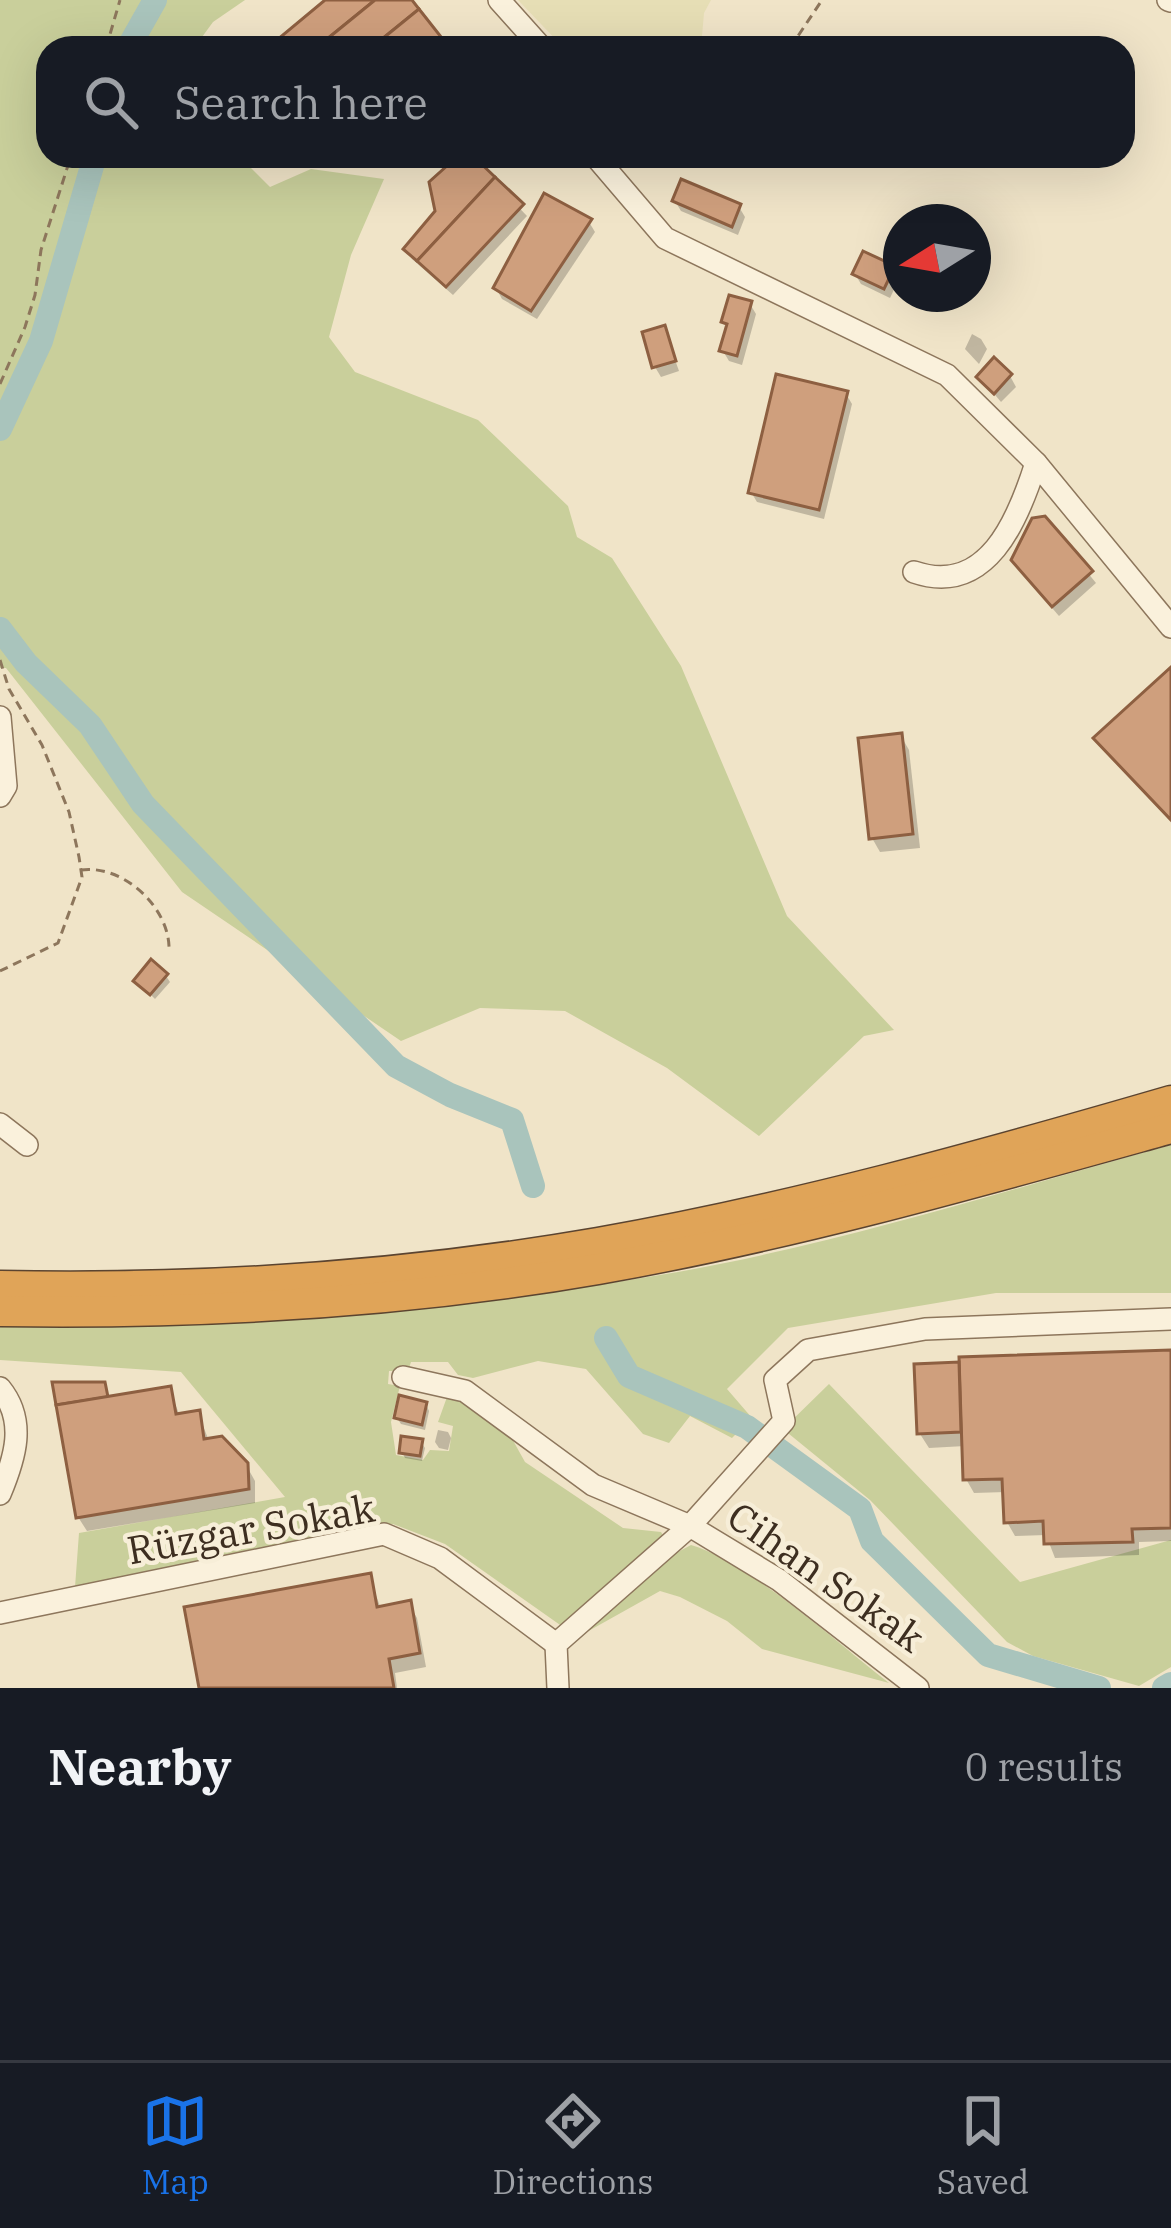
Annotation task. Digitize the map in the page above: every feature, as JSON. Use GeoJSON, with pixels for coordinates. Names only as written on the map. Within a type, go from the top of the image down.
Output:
{"type":"FeatureCollection","features":[{"type":"Feature","properties":{"kind":"highway"},"geometry":{"type":"LineString","coordinates":[[0,1286],[310,1278],[593,1244],[878,1184],[1171,1101]]}},
{"type":"Feature","properties":{"kind":"highway"},"geometry":{"type":"LineString","coordinates":[[0,1311],[133,1311],[316,1301],[595,1269],[832,1220],[1171,1128]]}},
{"type":"Feature","properties":{"kind":"street"},"geometry":{"type":"LineString","coordinates":[[499,0],[531,36]]}},
{"type":"Feature","properties":{"kind":"street"},"geometry":{"type":"LineString","coordinates":[[605,168],[665,238],[947,375],[1036,463],[1171,627]]}},
{"type":"Feature","properties":{"kind":"street"},"geometry":{"type":"LineString","coordinates":[[914,572],[935,579],[964,576],[994,550],[1023,505],[1036,463]]}},
{"type":"Feature","properties":{"kind":"street"},"geometry":{"type":"LineString","coordinates":[[0,718],[7,786],[0,796]]}},
{"type":"Feature","properties":{"kind":"street"},"geometry":{"type":"LineString","coordinates":[[0,1124],[27,1145]]}},
{"type":"Feature","properties":{"kind":"street"},"geometry":{"type":"LineString","coordinates":[[690,1526],[784,1420],[775,1380],[808,1350],[925,1329],[1171,1319]]}},
{"type":"Feature","properties":{"kind":"street","name":"Cihan Sokak"},"geometry":{"type":"LineString","coordinates":[[403,1377],[465,1390],[593,1485],[690,1526],[778,1580],[919,1688]]}},
{"type":"Feature","properties":{"kind":"street"},"geometry":{"type":"LineString","coordinates":[[0,1388],[16,1417],[15,1458],[0,1494]]}},
{"type":"Feature","properties":{"kind":"street","name":"Cihan Sokak"},"geometry":{"type":"LineString","coordinates":[[556,1644],[690,1526]]}},
{"type":"Feature","properties":{"kind":"street","name":"Rüzgar Sokak"},"geometry":{"type":"LineString","coordinates":[[0,1613],[384,1534],[440,1558],[556,1644]]}},
{"type":"Feature","properties":{"kind":"street"},"geometry":{"type":"LineString","coordinates":[[556,1644],[558,1688]]}},
{"type":"Feature","properties":{"kind":"path"},"geometry":{"type":"LineString","coordinates":[[110,36],[120,0]]}},
{"type":"Feature","properties":{"kind":"path"},"geometry":{"type":"LineString","coordinates":[[798,36],[822,0]]}},
{"type":"Feature","properties":{"kind":"path"},"geometry":{"type":"LineString","coordinates":[[0,384],[30,311],[41,250],[67,168]]}},
{"type":"Feature","properties":{"kind":"path"},"geometry":{"type":"LineString","coordinates":[[0,660],[9,689],[42,746],[69,812],[81,870],[71,916],[58,943],[0,971]]}},
{"type":"Feature","properties":{"kind":"path"},"geometry":{"type":"LineString","coordinates":[[81,870],[100,869],[126,881],[160,912],[170,933],[170,951]]}},
{"type":"Feature","properties":{"kind":"shaded area"},"geometry":{"type":"Polygon","coordinates":[[[518,0],[711,0],[704,13],[702,36],[552,36],[518,0]]]}},
{"type":"Feature","properties":{"kind":"green space"},"geometry":{"type":"Polygon","coordinates":[[[0,0],[245,0],[213,22],[203,36],[36,36],[36,168],[251,168],[270,187],[311,169],[384,179],[351,255],[329,337],[355,372],[478,420],[568,506],[577,537],[612,558],[681,666],[787,916],[894,1030],[864,1036],[759,1136],[667,1068],[565,1011],[480,1008],[401,1041],[182,892],[6,668],[0,668],[0,0]]]}},
{"type":"Feature","properties":{"kind":"green space"},"geometry":{"type":"Polygon","coordinates":[[[1171,1145],[1171,1293],[996,1293],[788,1328],[727,1389],[752,1418],[732,1438],[690,1416],[669,1443],[643,1434],[586,1369],[538,1361],[473,1378],[458,1375],[448,1362],[411,1362],[408,1371],[389,1371],[388,1384],[400,1386],[391,1422],[396,1455],[423,1460],[430,1450],[449,1451],[453,1426],[438,1422],[447,1397],[465,1400],[470,1409],[506,1428],[525,1462],[623,1528],[661,1532],[666,1540],[563,1627],[445,1544],[393,1524],[75,1587],[79,1533],[285,1497],[181,1372],[0,1360],[0,1326],[340,1314],[510,1297],[678,1272],[864,1230],[1171,1145]]]}},
{"type":"Feature","properties":{"kind":"green space"},"geometry":{"type":"Polygon","coordinates":[[[829,1384],[1020,1582],[1171,1540],[1171,1667],[1139,1686],[1033,1656],[1007,1642],[870,1500],[783,1429],[829,1384]]]}},
{"type":"Feature","properties":{"kind":"green space"},"geometry":{"type":"Polygon","coordinates":[[[691,1545],[765,1586],[889,1683],[762,1649],[727,1621],[660,1591],[576,1638],[663,1560],[691,1545]]]}},
{"type":"Feature","properties":{"kind":"building"},"geometry":{"type":"Polygon","coordinates":[[[325,0],[375,0],[331,36],[282,36],[325,0]]]}},
{"type":"Feature","properties":{"kind":"building"},"geometry":{"type":"Polygon","coordinates":[[[375,0],[412,0],[419,9],[386,36],[331,36],[375,0]]]}},
{"type":"Feature","properties":{"kind":"building"},"geometry":{"type":"Polygon","coordinates":[[[419,9],[440,36],[386,36],[419,9]]]}},
{"type":"Feature","properties":{"kind":"building"},"geometry":{"type":"Polygon","coordinates":[[[445,168],[486,168],[495,177],[417,261],[403,249],[435,211],[429,182],[445,168]]]}},
{"type":"Feature","properties":{"kind":"building"},"geometry":{"type":"Polygon","coordinates":[[[495,177],[524,204],[446,287],[417,261],[495,177]]]}},
{"type":"Feature","properties":{"kind":"building"},"geometry":{"type":"Polygon","coordinates":[[[681,179],[741,204],[732,227],[672,201],[681,179]]]}},
{"type":"Feature","properties":{"kind":"building"},"geometry":{"type":"Polygon","coordinates":[[[544,193],[592,219],[531,311],[493,288],[544,193]]]}},
{"type":"Feature","properties":{"kind":"building"},"geometry":{"type":"Polygon","coordinates":[[[863,251],[883,260],[883,289],[852,274],[863,251]]]}},
{"type":"Feature","properties":{"kind":"building"},"geometry":{"type":"Polygon","coordinates":[[[729,295],[752,301],[737,356],[719,351],[729,295]]]}},
{"type":"Feature","properties":{"kind":"building"},"geometry":{"type":"Polygon","coordinates":[[[665,325],[676,361],[652,368],[642,332],[665,325]]]}},
{"type":"Feature","properties":{"kind":"building"},"geometry":{"type":"Polygon","coordinates":[[[994,357],[1012,374],[994,394],[976,377],[994,357]]]}},
{"type":"Feature","properties":{"kind":"building"},"geometry":{"type":"Polygon","coordinates":[[[776,374],[848,391],[819,510],[748,493],[776,374]]]}},
{"type":"Feature","properties":{"kind":"building"},"geometry":{"type":"Polygon","coordinates":[[[1045,516],[1093,571],[1052,607],[1011,560],[1032,518],[1045,516]]]}},
{"type":"Feature","properties":{"kind":"building"},"geometry":{"type":"Polygon","coordinates":[[[1171,667],[1171,820],[1093,738],[1171,667]]]}},
{"type":"Feature","properties":{"kind":"building"},"geometry":{"type":"Polygon","coordinates":[[[902,733],[913,834],[869,839],[858,738],[902,733]]]}},
{"type":"Feature","properties":{"kind":"building"},"geometry":{"type":"Polygon","coordinates":[[[151,959],[168,974],[150,995],[133,981],[151,959]]]}},
{"type":"Feature","properties":{"kind":"building"},"geometry":{"type":"Polygon","coordinates":[[[1171,1350],[1171,1528],[1132,1529],[1133,1542],[1044,1544],[1043,1521],[1004,1523],[1002,1479],[963,1480],[959,1357],[1171,1350]]]}},
{"type":"Feature","properties":{"kind":"building"},"geometry":{"type":"Polygon","coordinates":[[[959,1362],[961,1432],[917,1434],[914,1364],[959,1362]]]}},
{"type":"Feature","properties":{"kind":"building"},"geometry":{"type":"Polygon","coordinates":[[[52,1382],[105,1382],[108,1397],[56,1405],[52,1382]]]}},
{"type":"Feature","properties":{"kind":"building"},"geometry":{"type":"Polygon","coordinates":[[[171,1386],[176,1414],[200,1410],[204,1439],[222,1436],[248,1463],[249,1489],[76,1518],[56,1405],[171,1386]]]}},
{"type":"Feature","properties":{"kind":"building"},"geometry":{"type":"Polygon","coordinates":[[[399,1395],[427,1402],[422,1425],[394,1418],[399,1395]]]}},
{"type":"Feature","properties":{"kind":"building"},"geometry":{"type":"Polygon","coordinates":[[[401,1436],[423,1439],[420,1456],[399,1453],[401,1436]]]}},
{"type":"Feature","properties":{"kind":"building"},"geometry":{"type":"Polygon","coordinates":[[[371,1573],[377,1607],[411,1600],[420,1653],[389,1659],[394,1688],[199,1688],[184,1607],[371,1573]]]}},
{"type":"Feature","properties":{"kind":"waterway"},"geometry":{"type":"LineString","coordinates":[[135,36],[155,0]]}},
{"type":"Feature","properties":{"kind":"waterway"},"geometry":{"type":"LineString","coordinates":[[0,429],[41,341],[91,168]]}},
{"type":"Feature","properties":{"kind":"waterway"},"geometry":{"type":"LineString","coordinates":[[0,629],[26,663],[90,725],[143,804],[396,1066],[512,1120],[533,1186]]}},
{"type":"Feature","properties":{"kind":"waterway"},"geometry":{"type":"LineString","coordinates":[[606,1338],[629,1376],[747,1427],[860,1509],[872,1541],[988,1655],[1099,1688]]}},
{"type":"Feature","properties":{"kind":"waterway"},"geometry":{"type":"LineString","coordinates":[[1164,1688],[1171,1684]]}}]}
